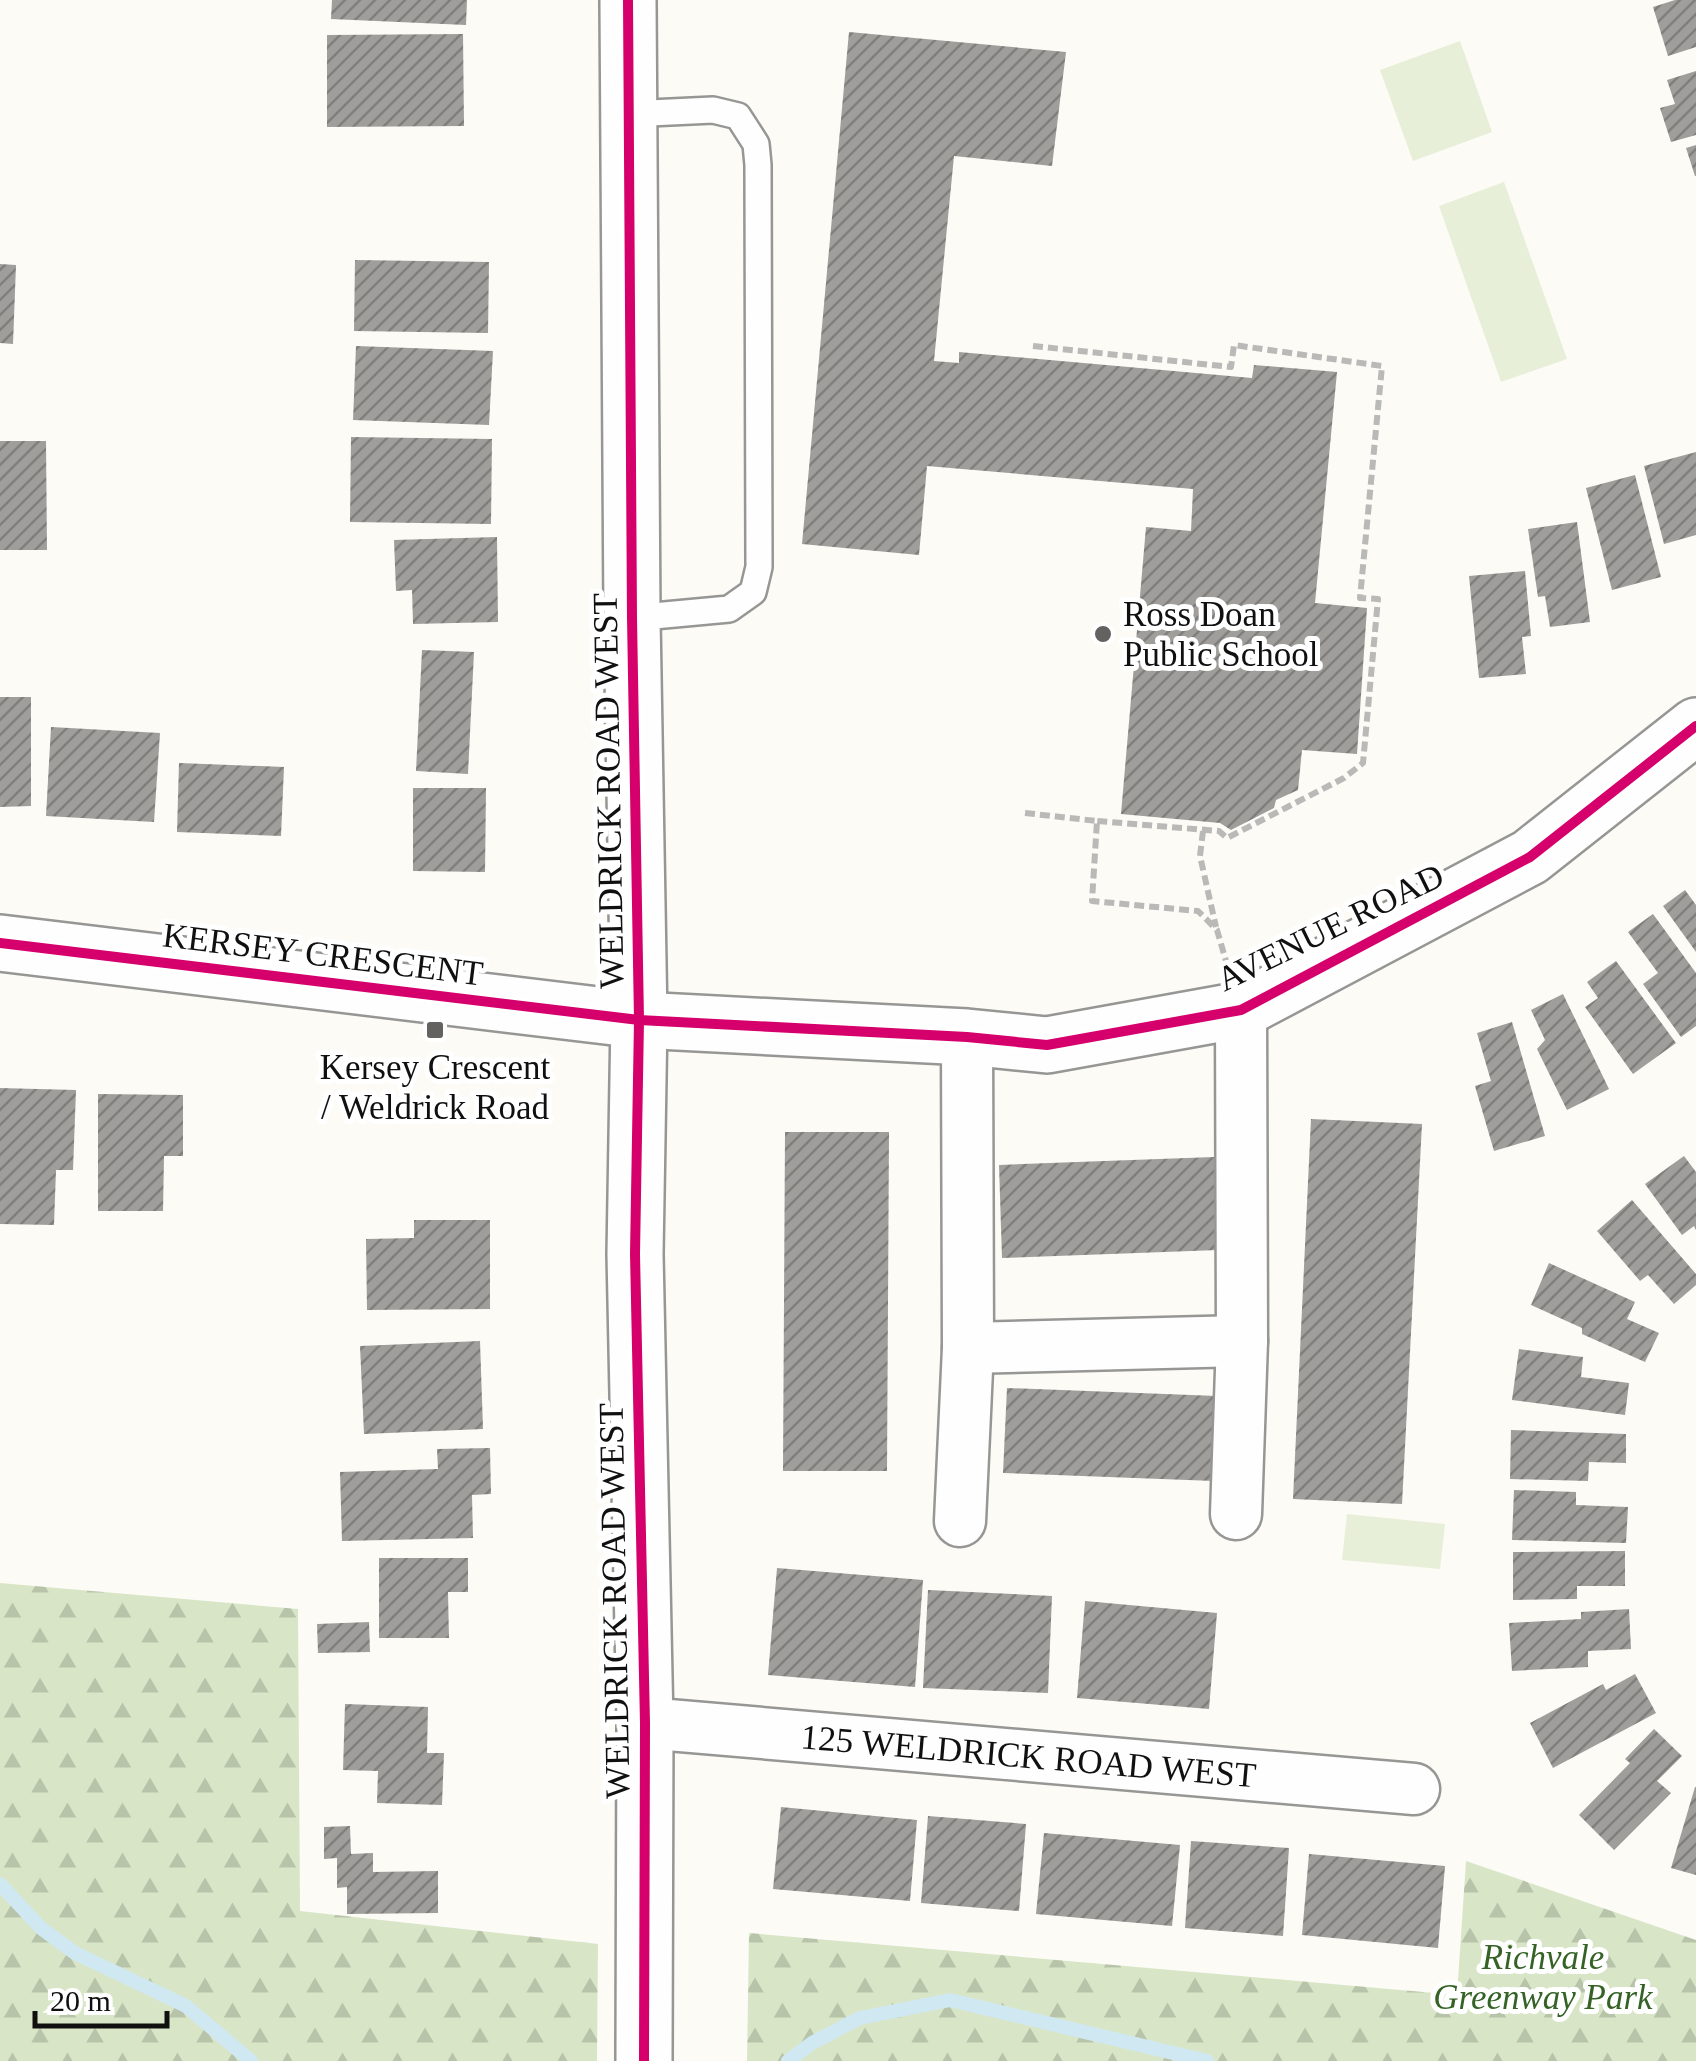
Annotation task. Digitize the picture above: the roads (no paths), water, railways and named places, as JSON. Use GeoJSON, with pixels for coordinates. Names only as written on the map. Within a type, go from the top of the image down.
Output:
{"type":"FeatureCollection","features":[{"type":"Feature","properties":{"kind":"street","name":"WELDRICK ROAD WEST"},"geometry":{"type":"LineString","coordinates":[[628,0],[639,1020],[635,1254],[646,1723],[644,2061]]}},
{"type":"Feature","properties":{"kind":"street","name":"AVENUE ROAD"},"geometry":{"type":"LineString","coordinates":[[639,1020],[967,1036],[1047,1045],[1241,1010],[1530,856],[1696,726]]}},
{"type":"Feature","properties":{"kind":"street","name":"KERSEY CRESCENT"},"geometry":{"type":"LineString","coordinates":[[0,943],[639,1020]]}},
{"type":"Feature","properties":{"kind":"street"},"geometry":{"type":"LineString","coordinates":[[1236,1514],[1242,1342],[1241,1010]]}},
{"type":"Feature","properties":{"kind":"street"},"geometry":{"type":"LineString","coordinates":[[960,1522],[968,1348],[967,1036]]}},
{"type":"Feature","properties":{"kind":"street"},"geometry":{"type":"LineString","coordinates":[[968,1348],[1242,1342]]}},
{"type":"Feature","properties":{"kind":"street","name":"125 WELDRICK ROAD WEST"},"geometry":{"type":"LineString","coordinates":[[646,1723],[1414,1788]]}},
{"type":"Feature","properties":{"kind":"lane"},"geometry":{"type":"LineString","coordinates":[[628,114],[713,110],[738,116],[756,144],[758,184],[759,567],[752,592],[730,609],[632,618]]}},
{"type":"Feature","properties":{"kind":"waterway"},"geometry":{"type":"LineString","coordinates":[[0,1884],[41,1928],[75,1953],[186,2006],[251,2061]]}},
{"type":"Feature","properties":{"kind":"waterway"},"geometry":{"type":"LineString","coordinates":[[788,2061],[812,2043],[860,2018],[950,2000],[1207,2061]]}},
{"type":"Feature","properties":{"kind":"place","name":"Ross Doan Public School"},"geometry":{"type":"Point","coordinates":[1103,634]}},
{"type":"Feature","properties":{"kind":"place","name":"Kersey Crescent / Weldrick Road"},"geometry":{"type":"Point","coordinates":[435,1030]}},
{"type":"Feature","properties":{"kind":"park label","name":"Richvale Greenway Park"},"geometry":{"type":"Point","coordinates":[1543,1977]}}]}
